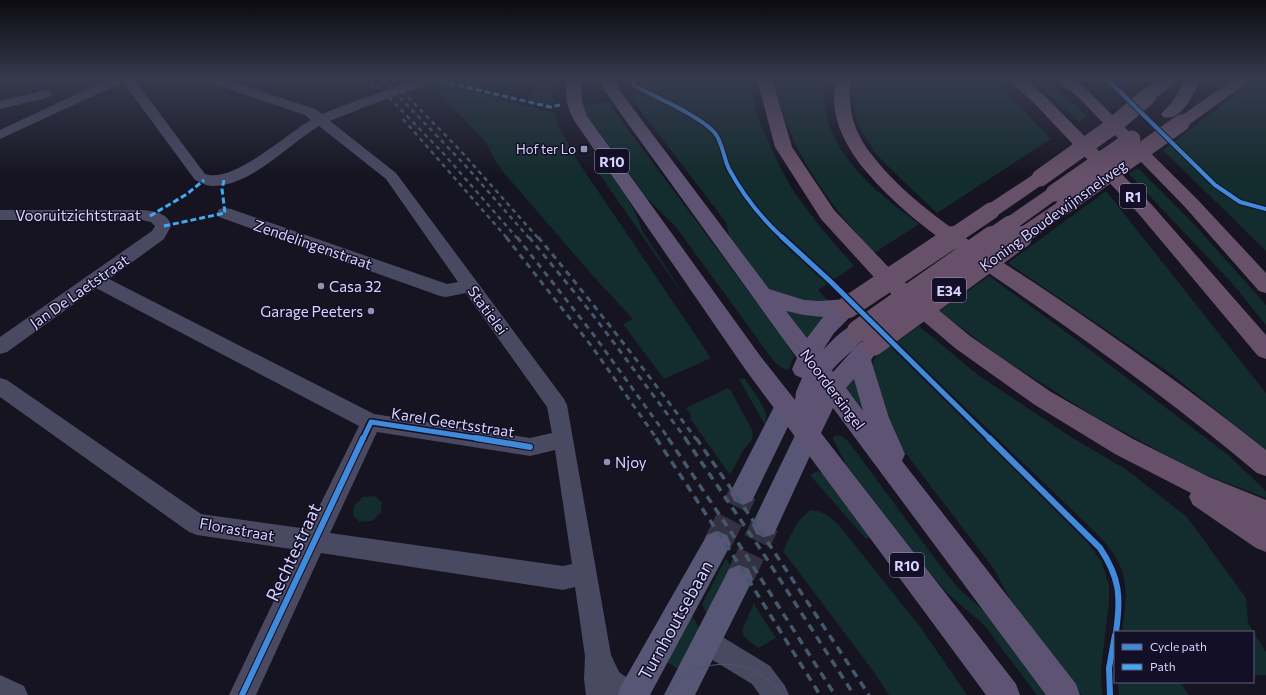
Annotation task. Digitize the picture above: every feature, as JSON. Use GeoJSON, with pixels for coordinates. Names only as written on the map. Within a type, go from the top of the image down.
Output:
{"type":"FeatureCollection","features":[{"type":"Feature","properties":{"kind":"highway"},"geometry":{"type":"LineString","coordinates":[[770,111],[788,156],[816,200],[834,223],[870,262],[939,324],[1000,371],[1107,436],[1266,539]]}},
{"type":"Feature","properties":{"kind":"highway"},"geometry":{"type":"LineString","coordinates":[[843,111],[849,133],[871,165],[895,190],[950,234],[1175,392],[1266,465]]}},
{"type":"Feature","properties":{"kind":"highway","name":"R1"},"geometry":{"type":"LineString","coordinates":[[1051,111],[1145,209],[1191,260],[1266,350]]}},
{"type":"Feature","properties":{"kind":"highway","name":"R1"},"geometry":{"type":"LineString","coordinates":[[1100,111],[1191,203],[1266,286]]}},
{"type":"Feature","properties":{"kind":"highway"},"geometry":{"type":"LineString","coordinates":[[840,309],[1040,178],[1103,134],[1130,111]]}},
{"type":"Feature","properties":{"kind":"highway","name":"E34"},"geometry":{"type":"LineString","coordinates":[[1175,118],[1177,111]]}},
{"type":"Feature","properties":{"kind":"highway","name":"Koning Boudewijnsnelweg"},"geometry":{"type":"LineString","coordinates":[[864,346],[1059,199],[1175,118],[1198,111]]}},
{"type":"Feature","properties":{"kind":"highway"},"geometry":{"type":"LineString","coordinates":[[1107,436],[1173,472],[1216,492],[1266,512]]}},
{"type":"Feature","properties":{"kind":"main road","name":"R10"},"geometry":{"type":"LineString","coordinates":[[579,111],[588,129],[753,363],[1005,695]]}},
{"type":"Feature","properties":{"kind":"main road","name":"Noordersingel"},"geometry":{"type":"LineString","coordinates":[[627,111],[819,372],[1065,695]]}},
{"type":"Feature","properties":{"kind":"main road"},"geometry":{"type":"LineString","coordinates":[[761,294],[808,308],[840,309]]}},
{"type":"Feature","properties":{"kind":"main road"},"geometry":{"type":"LineString","coordinates":[[765,525],[808,434],[819,372],[818,336],[840,309]]}},
{"type":"Feature","properties":{"kind":"main road"},"geometry":{"type":"LineString","coordinates":[[864,346],[881,430],[912,493]]}},
{"type":"Feature","properties":{"kind":"main road","name":"Koning Boudewijnsnelweg"},"geometry":{"type":"LineString","coordinates":[[819,372],[864,346]]}},
{"type":"Feature","properties":{"kind":"main road"},"geometry":{"type":"LineString","coordinates":[[743,493],[786,406],[819,372]]}},
{"type":"Feature","properties":{"kind":"main road","name":"Turnhoutsebaan"},"geometry":{"type":"LineString","coordinates":[[631,695],[717,544]]}},
{"type":"Feature","properties":{"kind":"main road"},"geometry":{"type":"LineString","coordinates":[[679,695],[739,579]]}},
{"type":"Feature","properties":{"kind":"street"},"geometry":{"type":"LineString","coordinates":[[152,111],[200,177],[204,180],[212,181],[235,177],[306,128],[341,111]]}},
{"type":"Feature","properties":{"kind":"street","name":"Statielei"},"geometry":{"type":"LineString","coordinates":[[308,111],[391,176],[557,405],[598,656],[597,679],[600,695]]}},
{"type":"Feature","properties":{"kind":"street"},"geometry":{"type":"LineString","coordinates":[[0,135],[50,112]]}},
{"type":"Feature","properties":{"kind":"street","name":"Zendelingenstraat"},"geometry":{"type":"LineString","coordinates":[[225,213],[446,291],[471,286]]}},
{"type":"Feature","properties":{"kind":"street","name":"Vooruitzichtstraat"},"geometry":{"type":"LineString","coordinates":[[0,215],[150,216],[162,221],[164,226],[163,230],[158,236]]}},
{"type":"Feature","properties":{"kind":"street","name":"Jan De Laetstraat"},"geometry":{"type":"LineString","coordinates":[[0,347],[158,236]]}},
{"type":"Feature","properties":{"kind":"street","name":"Karel Geertsstraat"},"geometry":{"type":"LineString","coordinates":[[96,280],[371,422],[530,447],[563,439]]}},
{"type":"Feature","properties":{"kind":"street","name":"Florastraat"},"geometry":{"type":"LineString","coordinates":[[0,386],[197,524],[563,578],[585,573]]}},
{"type":"Feature","properties":{"kind":"street","name":"Rechtestraat"},"geometry":{"type":"LineString","coordinates":[[242,695],[371,422]]}},
{"type":"Feature","properties":{"kind":"street"},"geometry":{"type":"LineString","coordinates":[[707,642],[761,675],[776,695]]}},
{"type":"Feature","properties":{"kind":"street","name":"Statielei"},"geometry":{"type":"LineString","coordinates":[[598,656],[610,681],[631,695]]}},
{"type":"Feature","properties":{"kind":"street"},"geometry":{"type":"LineString","coordinates":[[0,688],[15,695]]}},
{"type":"Feature","properties":{"kind":"green space"},"geometry":{"type":"Polygon","coordinates":[[[457,111],[549,111],[555,113],[558,126],[577,160],[711,358],[664,379],[623,324],[633,319],[594,277],[504,173],[495,161],[484,140],[457,111]]]}},
{"type":"Feature","properties":{"kind":"green space"},"geometry":{"type":"Polygon","coordinates":[[[586,111],[615,111],[781,335],[794,356],[789,369],[786,370],[773,360],[676,227],[645,196],[589,118],[586,111]]]}},
{"type":"Feature","properties":{"kind":"green space"},"geometry":{"type":"Polygon","coordinates":[[[641,111],[756,111],[779,165],[794,192],[821,228],[854,266],[818,290],[830,303],[811,304],[769,290],[729,236],[726,222],[641,111]]]}},
{"type":"Feature","properties":{"kind":"green space"},"geometry":{"type":"Polygon","coordinates":[[[782,111],[826,111],[834,137],[844,154],[857,170],[887,199],[919,224],[874,253],[840,214],[825,194],[811,173],[788,128],[782,111]]]}},
{"type":"Feature","properties":{"kind":"green space"},"geometry":{"type":"Polygon","coordinates":[[[855,111],[1025,111],[1051,139],[937,213],[876,154],[858,126],[855,111]]]}},
{"type":"Feature","properties":{"kind":"green space"},"geometry":{"type":"Polygon","coordinates":[[[1067,111],[1082,111],[1087,116],[1078,122],[1067,111]]]}},
{"type":"Feature","properties":{"kind":"green space"},"geometry":{"type":"Polygon","coordinates":[[[1214,111],[1266,111],[1266,251],[1163,150],[1214,111]]]}},
{"type":"Feature","properties":{"kind":"green space"},"geometry":{"type":"Polygon","coordinates":[[[597,168],[606,169],[613,175],[635,211],[642,230],[689,303],[598,172],[597,168]]]}},
{"type":"Feature","properties":{"kind":"green space"},"geometry":{"type":"Polygon","coordinates":[[[1138,168],[1193,223],[1266,305],[1266,325],[1233,284],[1129,174],[1138,168]]]}},
{"type":"Feature","properties":{"kind":"green space"},"geometry":{"type":"Polygon","coordinates":[[[1106,191],[1266,393],[1266,450],[1171,374],[1008,263],[1106,191]]]}},
{"type":"Feature","properties":{"kind":"green space"},"geometry":{"type":"Polygon","coordinates":[[[989,276],[1081,343],[1228,455],[1266,491],[1266,498],[1198,472],[1092,415],[1002,358],[939,311],[989,276]]]}},
{"type":"Feature","properties":{"kind":"green space"},"geometry":{"type":"Polygon","coordinates":[[[783,310],[820,316],[823,321],[811,337],[806,339],[783,310]]]}},
{"type":"Feature","properties":{"kind":"green space"},"geometry":{"type":"Polygon","coordinates":[[[919,326],[978,375],[1071,437],[1127,470],[1187,517],[1246,598],[1248,623],[1253,631],[1122,631],[1125,602],[1124,579],[1116,557],[1108,546],[897,342],[919,326]]]}},
{"type":"Feature","properties":{"kind":"green space"},"geometry":{"type":"Polygon","coordinates":[[[890,346],[1087,542],[1102,562],[1109,586],[1109,602],[1101,669],[1102,695],[1082,695],[1015,609],[994,569],[897,442],[892,431],[872,365],[874,359],[890,346]]]}},
{"type":"Feature","properties":{"kind":"green space"},"geometry":{"type":"Polygon","coordinates":[[[744,378],[756,394],[763,407],[766,414],[765,425],[739,379],[744,378]]]}},
{"type":"Feature","properties":{"kind":"green space"},"geometry":{"type":"Polygon","coordinates":[[[855,378],[865,415],[845,389],[855,378]]]}},
{"type":"Feature","properties":{"kind":"green space"},"geometry":{"type":"Polygon","coordinates":[[[728,388],[730,389],[753,432],[752,440],[744,449],[730,475],[690,418],[692,416],[686,408],[728,388]]]}},
{"type":"Feature","properties":{"kind":"green space"},"geometry":{"type":"Polygon","coordinates":[[[840,435],[848,441],[957,587],[984,611],[1047,695],[1037,695],[984,625],[946,592],[925,567],[847,466],[833,439],[834,436],[840,435]]]}},
{"type":"Feature","properties":{"kind":"green space"},"geometry":{"type":"Polygon","coordinates":[[[818,471],[824,474],[871,536],[866,539],[810,475],[818,471]]]}},
{"type":"Feature","properties":{"kind":"green space"},"geometry":{"type":"Polygon","coordinates":[[[375,496],[382,502],[381,512],[372,521],[360,522],[353,516],[354,506],[363,497],[375,496]]]}},
{"type":"Feature","properties":{"kind":"green space"},"geometry":{"type":"Polygon","coordinates":[[[811,510],[826,514],[838,524],[921,628],[967,695],[889,695],[874,672],[783,551],[798,523],[806,513],[811,510]]]}},
{"type":"Feature","properties":{"kind":"green space"},"geometry":{"type":"Polygon","coordinates":[[[726,558],[734,571],[706,613],[702,604],[726,558]]]}},
{"type":"Feature","properties":{"kind":"green space"},"geometry":{"type":"Polygon","coordinates":[[[754,603],[776,638],[758,648],[744,637],[742,630],[754,603]]]}},
{"type":"Feature","properties":{"kind":"green space"},"geometry":{"type":"Polygon","coordinates":[[[691,613],[701,632],[681,671],[662,659],[691,613]]]}},
{"type":"Feature","properties":{"kind":"green space"},"geometry":{"type":"Polygon","coordinates":[[[1254,633],[1266,652],[1266,675],[1254,675],[1254,633]]]}},
{"type":"Feature","properties":{"kind":"green space"},"geometry":{"type":"Polygon","coordinates":[[[1118,683],[1181,683],[1189,695],[1119,695],[1118,683]]]}},
{"type":"Feature","properties":{"kind":"tunnel"},"geometry":{"type":"LineString","coordinates":[[717,544],[743,493]]}},
{"type":"Feature","properties":{"kind":"tunnel"},"geometry":{"type":"LineString","coordinates":[[739,579],[765,525]]}},
{"type":"Feature","properties":{"kind":"tram line"},"geometry":{"type":"LineString","coordinates":[[667,695],[679,681],[687,675],[707,666],[728,664],[758,673],[769,680],[784,695]]}},
{"type":"Feature","properties":{"kind":"railway"},"geometry":{"type":"LineString","coordinates":[[403,111],[443,153],[517,238]]}},
{"type":"Feature","properties":{"kind":"railway"},"geometry":{"type":"LineString","coordinates":[[413,111],[464,164],[529,238]]}},
{"type":"Feature","properties":{"kind":"railway"},"geometry":{"type":"LineString","coordinates":[[422,111],[459,149],[538,238]]}},
{"type":"Feature","properties":{"kind":"railway"},"geometry":{"type":"LineString","coordinates":[[403,119],[507,238]]}},
{"type":"Feature","properties":{"kind":"railway"},"geometry":{"type":"LineString","coordinates":[[506,237],[593,348],[657,439]]}},
{"type":"Feature","properties":{"kind":"railway"},"geometry":{"type":"LineString","coordinates":[[517,237],[593,334],[669,439]]}},
{"type":"Feature","properties":{"kind":"railway"},"geometry":{"type":"LineString","coordinates":[[529,237],[593,315],[686,439]]}},
{"type":"Feature","properties":{"kind":"railway"},"geometry":{"type":"LineString","coordinates":[[538,237],[579,287],[696,439]]}},
{"type":"Feature","properties":{"kind":"railway"},"geometry":{"type":"LineString","coordinates":[[656,438],[738,563],[820,695]]}},
{"type":"Feature","properties":{"kind":"railway"},"geometry":{"type":"LineString","coordinates":[[668,438],[735,538],[835,695]]}},
{"type":"Feature","properties":{"kind":"railway"},"geometry":{"type":"LineString","coordinates":[[685,438],[761,550],[854,695]]}},
{"type":"Feature","properties":{"kind":"railway"},"geometry":{"type":"LineString","coordinates":[[696,438],[761,532],[869,695]]}},
{"type":"Feature","properties":{"kind":"marked path"},"geometry":{"type":"LineString","coordinates":[[150,216],[187,194],[204,180]]}},
{"type":"Feature","properties":{"kind":"marked path"},"geometry":{"type":"LineString","coordinates":[[164,226],[225,213],[222,189],[224,180]]}},
{"type":"Feature","properties":{"kind":"cycle path"},"geometry":{"type":"LineString","coordinates":[[683,111],[703,122],[714,132],[718,138],[728,167],[740,188],[753,207],[772,228],[830,281],[1100,548],[1113,569],[1118,588],[1119,608],[1116,631]]}},
{"type":"Feature","properties":{"kind":"cycle path"},"geometry":{"type":"LineString","coordinates":[[1140,111],[1215,185],[1240,202],[1266,209]]}},
{"type":"Feature","properties":{"kind":"cycle path"},"geometry":{"type":"LineString","coordinates":[[242,695],[371,422],[530,447]]}},
{"type":"Feature","properties":{"kind":"cycle path"},"geometry":{"type":"LineString","coordinates":[[1110,695],[1109,668],[1114,640]]}},
{"type":"Feature","properties":{"kind":"place","name":"Hof ter Lo"},"geometry":{"type":"Point","coordinates":[584,149]}},
{"type":"Feature","properties":{"kind":"place","name":"Casa 32"},"geometry":{"type":"Point","coordinates":[321,286]}},
{"type":"Feature","properties":{"kind":"place","name":"Garage Peeters"},"geometry":{"type":"Point","coordinates":[371,311]}},
{"type":"Feature","properties":{"kind":"place","name":"Njoy"},"geometry":{"type":"Point","coordinates":[607,462]}}]}
